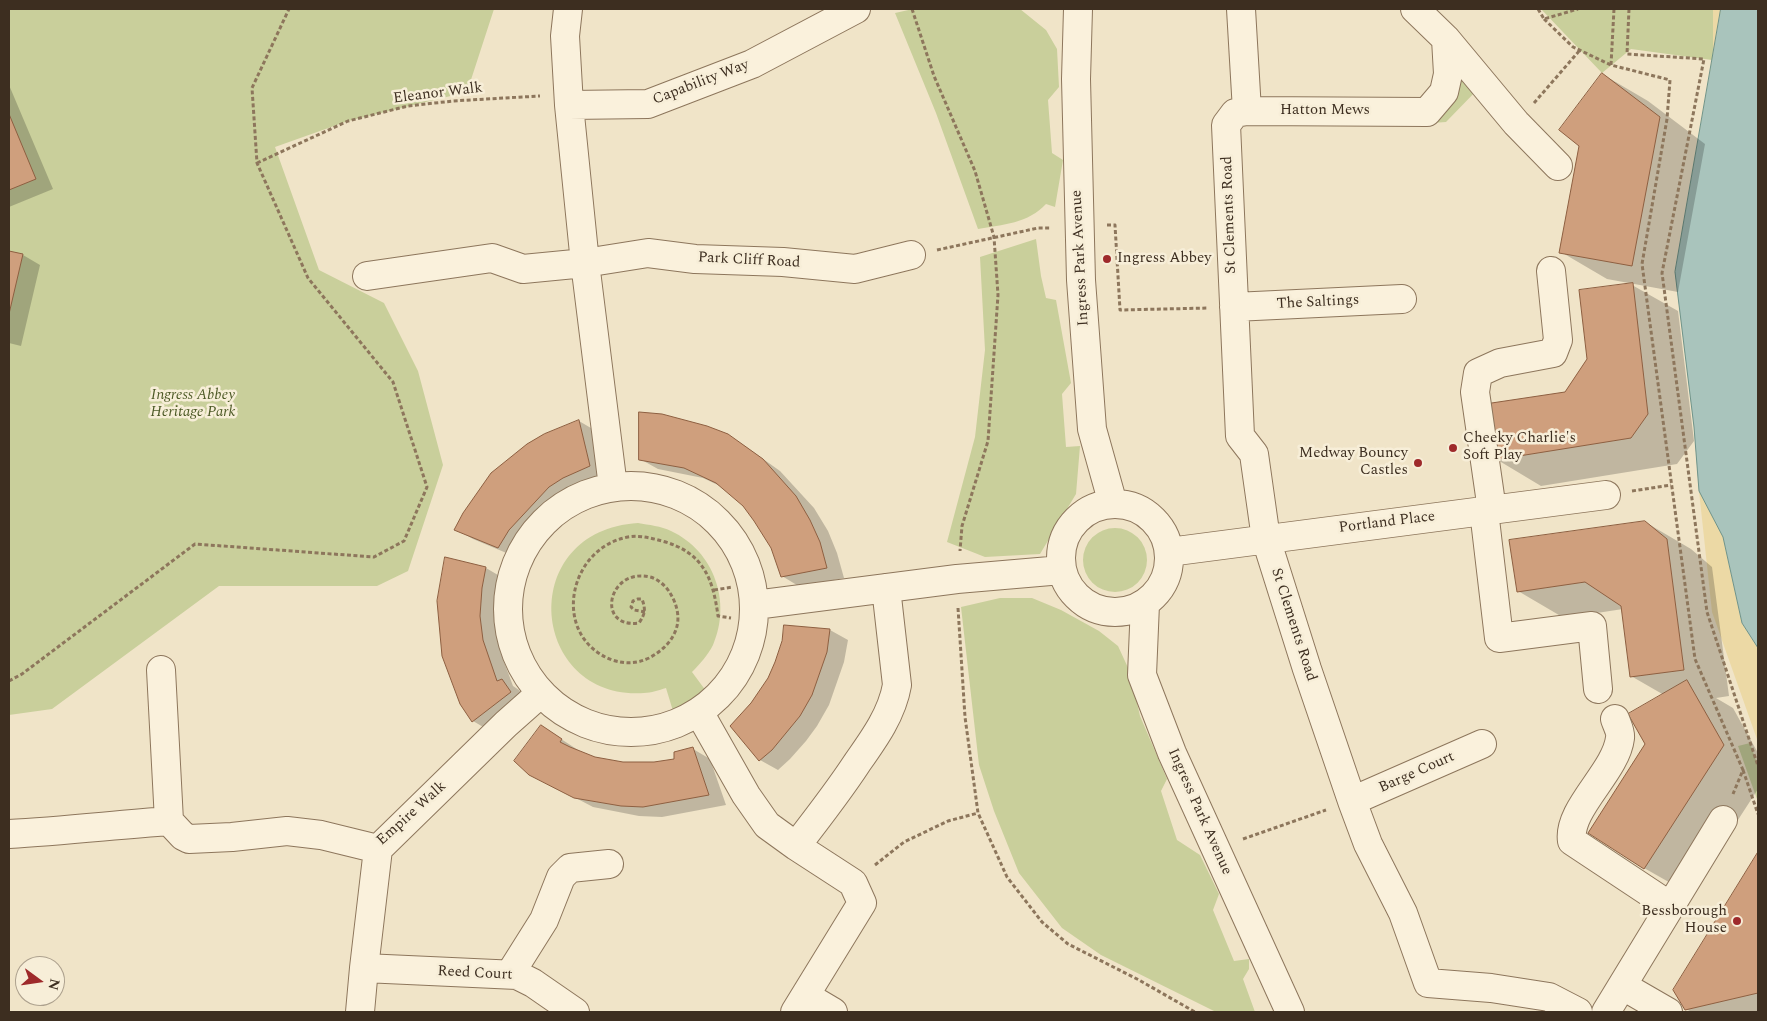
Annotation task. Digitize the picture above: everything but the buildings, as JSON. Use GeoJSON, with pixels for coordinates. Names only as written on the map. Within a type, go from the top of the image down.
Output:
{"type":"FeatureCollection","features":[{"type":"Feature","properties":{"kind":"street"},"geometry":{"type":"LineString","coordinates":[[568,9],[565,36],[569,105],[585,263],[613,486]]}},
{"type":"Feature","properties":{"kind":"street","name":"Capability Way"},"geometry":{"type":"LineString","coordinates":[[569,105],[648,104],[752,64],[856,9]]}},
{"type":"Feature","properties":{"kind":"street","name":"Ingress Park Avenue"},"geometry":{"type":"LineString","coordinates":[[1078,9],[1076,79],[1081,280],[1092,429],[1113,504]]}},
{"type":"Feature","properties":{"kind":"street"},"geometry":{"type":"LineString","coordinates":[[1241,9],[1247,111]]}},
{"type":"Feature","properties":{"kind":"street"},"geometry":{"type":"LineString","coordinates":[[1415,9],[1446,39],[1516,124],[1558,166]]}},
{"type":"Feature","properties":{"kind":"street","name":"Hatton Mews"},"geometry":{"type":"LineString","coordinates":[[1247,111],[1427,112],[1444,92],[1448,74],[1446,39]]}},
{"type":"Feature","properties":{"kind":"street","name":"St Clements Road"},"geometry":{"type":"LineString","coordinates":[[1247,111],[1235,113],[1226,125],[1240,436],[1254,454],[1266,540],[1352,801],[1368,844],[1403,913],[1428,983],[1491,988],[1549,997],[1578,1012]]}},
{"type":"Feature","properties":{"kind":"street","name":"Park Cliff Road"},"geometry":{"type":"LineString","coordinates":[[367,276],[492,258],[523,269],[585,263],[648,253],[695,259],[783,262],[855,269],[911,255]]}},
{"type":"Feature","properties":{"kind":"street"},"geometry":{"type":"LineString","coordinates":[[1551,271],[1558,340],[1553,353],[1500,363],[1478,374],[1475,392],[1499,638],[1592,626],[1598,689]]}},
{"type":"Feature","properties":{"kind":"street","name":"The Saltings"},"geometry":{"type":"LineString","coordinates":[[1234,307],[1402,300]]}},
{"type":"Feature","properties":{"kind":"street"},"geometry":{"type":"LineString","coordinates":[[613,486],[651,487],[686,498],[717,520],[739,549],[752,584],[754,613],[748,649],[736,675],[718,697],[699,712],[656,730],[614,732],[574,719],[541,693],[519,662],[509,625],[510,586],[523,551],[546,520],[577,498],[613,486]]}},
{"type":"Feature","properties":{"kind":"street","name":"Portland Place"},"geometry":{"type":"LineString","coordinates":[[1168,552],[1606,495]]}},
{"type":"Feature","properties":{"kind":"street"},"geometry":{"type":"LineString","coordinates":[[1113,504],[1129,506],[1144,512],[1156,523],[1165,537],[1168,552],[1168,567],[1164,581],[1156,594],[1145,604],[1129,611],[1112,612],[1095,609],[1080,600],[1069,587],[1062,570],[1061,555],[1064,539],[1072,526],[1083,514],[1097,507],[1113,504]]}},
{"type":"Feature","properties":{"kind":"street"},"geometry":{"type":"LineString","coordinates":[[754,613],[886,588],[957,579],[1062,570]]}},
{"type":"Feature","properties":{"kind":"street"},"geometry":{"type":"LineString","coordinates":[[796,846],[832,800],[877,735],[894,701],[898,685],[886,588]]}},
{"type":"Feature","properties":{"kind":"street","name":"Ingress Park Avenue"},"geometry":{"type":"LineString","coordinates":[[1145,604],[1142,675],[1172,753],[1290,1012]]}},
{"type":"Feature","properties":{"kind":"street"},"geometry":{"type":"LineString","coordinates":[[9,834],[87,830],[102,826],[169,821],[161,670]]}},
{"type":"Feature","properties":{"kind":"street","name":"Empire Walk"},"geometry":{"type":"LineString","coordinates":[[169,821],[183,836],[189,839],[232,837],[287,831],[321,835],[378,848],[506,724],[541,693]]}},
{"type":"Feature","properties":{"kind":"street"},"geometry":{"type":"LineString","coordinates":[[699,712],[758,815],[769,828],[853,883],[862,903],[801,1004],[833,1012]]}},
{"type":"Feature","properties":{"kind":"street"},"geometry":{"type":"LineString","coordinates":[[1616,719],[1621,736],[1616,754],[1581,809],[1570,833],[1572,841],[1670,906]]}},
{"type":"Feature","properties":{"kind":"street","name":"Barge Court"},"geometry":{"type":"LineString","coordinates":[[1352,801],[1482,744]]}},
{"type":"Feature","properties":{"kind":"street"},"geometry":{"type":"LineString","coordinates":[[1606,1012],[1723,820]]}},
{"type":"Feature","properties":{"kind":"street"},"geometry":{"type":"LineString","coordinates":[[360,1012],[378,848]]}},
{"type":"Feature","properties":{"kind":"street"},"geometry":{"type":"LineString","coordinates":[[510,974],[544,920],[561,877],[570,868],[610,864]]}},
{"type":"Feature","properties":{"kind":"street","name":"Reed Court"},"geometry":{"type":"LineString","coordinates":[[364,968],[510,974],[534,983],[575,1012]]}},
{"type":"Feature","properties":{"kind":"street"},"geometry":{"type":"LineString","coordinates":[[1623,986],[1668,1012]]}},
{"type":"Feature","properties":{"kind":"path"},"geometry":{"type":"LineString","coordinates":[[9,681],[22,674],[195,544],[374,557],[404,541],[427,487],[393,382],[308,278],[257,163],[252,88],[289,9]]}},
{"type":"Feature","properties":{"kind":"path"},"geometry":{"type":"LineString","coordinates":[[912,9],[934,76],[975,171],[994,237],[998,295],[988,440],[962,526],[959,557]]}},
{"type":"Feature","properties":{"kind":"path"},"geometry":{"type":"LineString","coordinates":[[1538,9],[1544,19],[1573,47],[1611,65],[1670,80],[1667,119],[1642,264],[1670,484],[1695,659],[1743,770],[1758,814]]}},
{"type":"Feature","properties":{"kind":"path"},"geometry":{"type":"LineString","coordinates":[[1544,19],[1578,9]]}},
{"type":"Feature","properties":{"kind":"path"},"geometry":{"type":"LineString","coordinates":[[1611,65],[1614,9]]}},
{"type":"Feature","properties":{"kind":"path"},"geometry":{"type":"LineString","coordinates":[[1629,9],[1628,54],[1704,59],[1662,273],[1707,612],[1758,766]]}},
{"type":"Feature","properties":{"kind":"path"},"geometry":{"type":"LineString","coordinates":[[1516,124],[1580,50]]}},
{"type":"Feature","properties":{"kind":"path","name":"Eleanor Walk"},"geometry":{"type":"LineString","coordinates":[[257,163],[348,121],[408,106],[550,95],[569,105]]}},
{"type":"Feature","properties":{"kind":"path"},"geometry":{"type":"LineString","coordinates":[[1606,495],[1670,484]]}},
{"type":"Feature","properties":{"kind":"path"},"geometry":{"type":"LineString","coordinates":[[645,612],[634,610],[631,606],[632,602],[638,599],[642,599],[646,608],[645,612],[638,622],[629,624],[621,622],[615,616],[611,606],[614,589],[630,577],[643,575],[655,578],[668,589],[675,601],[678,616],[676,632],[660,652],[644,660],[632,663],[621,663],[606,657],[592,648],[583,638],[576,625],[573,612],[573,596],[578,581],[586,566],[597,552],[612,542],[628,537],[644,537],[676,545],[688,551],[698,561],[708,577],[715,593],[718,616],[754,613]]}},
{"type":"Feature","properties":{"kind":"path"},"geometry":{"type":"LineString","coordinates":[[958,606],[965,717],[978,813],[1007,877],[1042,922],[1068,944],[1139,980],[1195,1012]]}},
{"type":"Feature","properties":{"kind":"path"},"geometry":{"type":"LineString","coordinates":[[1723,820],[1743,770]]}},
{"type":"Feature","properties":{"kind":"path"},"geometry":{"type":"LineString","coordinates":[[1216,848],[1352,801]]}},
{"type":"Feature","properties":{"kind":"path"},"geometry":{"type":"LineString","coordinates":[[853,883],[904,842],[948,821],[978,813]]}},
{"type":"Feature","properties":{"kind":"green space","name":"Ingress Abbey Heritage Park"},"geometry":{"type":"Polygon","coordinates":[[[9,9],[494,9],[467,92],[348,121],[275,147],[319,270],[384,303],[418,371],[443,465],[408,571],[377,586],[219,586],[52,709],[9,715],[9,9]]]}},
{"type":"Feature","properties":{"kind":"green space"},"geometry":{"type":"Polygon","coordinates":[[[913,9],[1020,9],[1046,30],[1057,49],[1059,87],[1048,100],[1052,153],[1063,160],[1055,207],[1046,204],[1032,215],[1015,222],[978,229],[936,113],[895,13],[913,9]]]}},
{"type":"Feature","properties":{"kind":"green space"},"geometry":{"type":"Polygon","coordinates":[[[1541,9],[1719,9],[1713,54],[1721,9],[1758,9],[1758,648],[1723,537],[1699,491],[1694,427],[1675,272],[1712,60],[1631,49],[1602,73],[1541,9]]]}},
{"type":"Feature","properties":{"kind":"green space"},"geometry":{"type":"Polygon","coordinates":[[[1469,73],[1480,87],[1446,122],[1432,123],[1458,75],[1461,80],[1469,73]]]}},
{"type":"Feature","properties":{"kind":"green space"},"geometry":{"type":"Polygon","coordinates":[[[1036,239],[1046,298],[1056,300],[1071,383],[1062,394],[1066,447],[1080,446],[1076,494],[1040,554],[985,557],[947,542],[975,437],[985,350],[980,257],[1036,239]]]}},
{"type":"Feature","properties":{"kind":"green space"},"geometry":{"type":"Polygon","coordinates":[[[638,523],[667,529],[686,540],[698,551],[708,565],[715,579],[719,595],[721,612],[713,645],[692,672],[706,691],[673,711],[666,688],[644,693],[606,688],[578,671],[559,645],[552,614],[555,582],[571,554],[598,533],[638,523]]]}},
{"type":"Feature","properties":{"kind":"green space"},"geometry":{"type":"Polygon","coordinates":[[[1115,528],[1127,530],[1138,537],[1145,548],[1147,560],[1145,572],[1138,583],[1127,590],[1115,592],[1103,590],[1092,583],[1085,572],[1083,560],[1085,548],[1092,537],[1103,530],[1115,528]]]}},
{"type":"Feature","properties":{"kind":"green space"},"geometry":{"type":"Polygon","coordinates":[[[1000,598],[1032,598],[1061,610],[1099,631],[1118,646],[1130,672],[1140,716],[1167,779],[1161,791],[1177,840],[1200,855],[1219,894],[1213,910],[1234,961],[1249,959],[1249,969],[1243,979],[1255,1012],[1216,1012],[1101,955],[1062,928],[1019,873],[994,811],[979,765],[961,607],[1000,598]]]}},
{"type":"Feature","properties":{"kind":"green space"},"geometry":{"type":"Polygon","coordinates":[[[1750,743],[1758,766],[1758,802],[1738,746],[1750,743]]]}},
{"type":"Feature","properties":{"kind":"sand"},"geometry":{"type":"Polygon","coordinates":[[[1713,9],[1721,9],[1713,59],[1713,9]]]}},
{"type":"Feature","properties":{"kind":"sand"},"geometry":{"type":"Polygon","coordinates":[[[1699,491],[1723,537],[1742,623],[1758,648],[1758,742],[1712,612],[1699,491]]]}},
{"type":"Feature","properties":{"kind":"water"},"geometry":{"type":"Polygon","coordinates":[[[1721,9],[1758,9],[1758,648],[1742,623],[1723,537],[1699,491],[1694,427],[1675,272],[1721,9]]]}},
{"type":"Feature","properties":{"kind":"place","name":"Ingress Abbey"},"geometry":{"type":"Point","coordinates":[1107,259]}},
{"type":"Feature","properties":{"kind":"place","name":"Cheeky Charlie's Soft Play"},"geometry":{"type":"Point","coordinates":[1453,448]}},
{"type":"Feature","properties":{"kind":"place","name":"Medway Bouncy Castles"},"geometry":{"type":"Point","coordinates":[1418,463]}},
{"type":"Feature","properties":{"kind":"place","name":"Bessborough House"},"geometry":{"type":"Point","coordinates":[1737,921]}}]}
